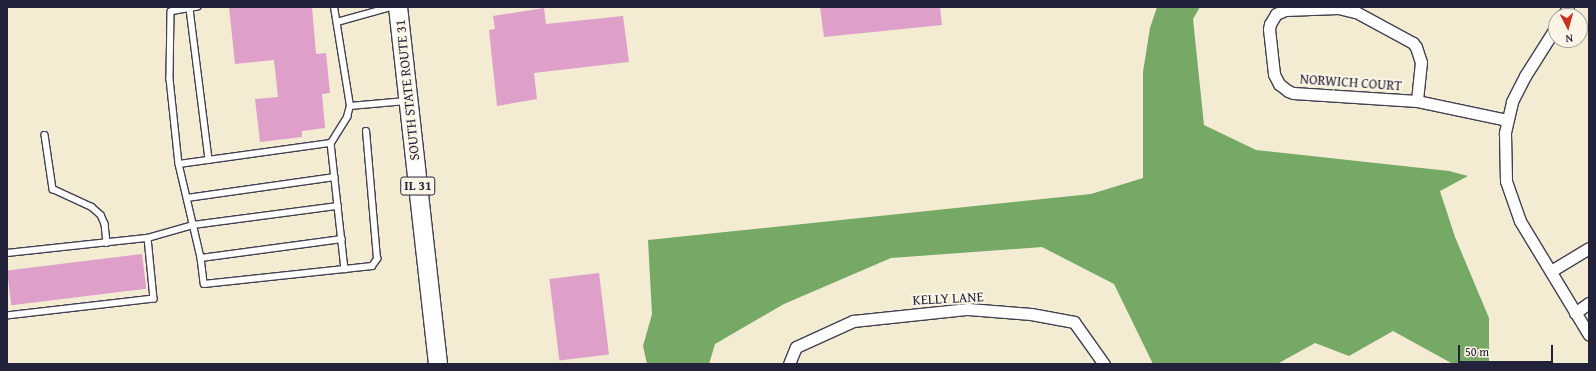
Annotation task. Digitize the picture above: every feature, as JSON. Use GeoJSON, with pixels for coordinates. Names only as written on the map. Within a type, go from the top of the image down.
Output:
{"type":"FeatureCollection","features":[{"type":"Feature","properties":{"kind":"main road","name":"SOUTH STATE ROUTE 31"},"geometry":{"type":"LineString","coordinates":[[398,7],[438,364]]}},
{"type":"Feature","properties":{"kind":"street","name":"NORWICH COURT"},"geometry":{"type":"LineString","coordinates":[[1417,101],[1421,62],[1418,50],[1413,44],[1356,12],[1345,8],[1286,10],[1276,14],[1273,18],[1269,29],[1274,74],[1279,84],[1288,91],[1417,101],[1507,120]]}},
{"type":"Feature","properties":{"kind":"street"},"geometry":{"type":"LineString","coordinates":[[1548,40],[1518,89],[1507,120],[1504,148],[1509,193],[1520,221],[1589,335]]}},
{"type":"Feature","properties":{"kind":"street"},"geometry":{"type":"LineString","coordinates":[[1551,271],[1589,248]]}},
{"type":"Feature","properties":{"kind":"street"},"geometry":{"type":"LineString","coordinates":[[1575,313],[1589,303]]}},
{"type":"Feature","properties":{"kind":"street","name":"KELLY LANE"},"geometry":{"type":"LineString","coordinates":[[789,364],[796,347],[853,321],[968,309],[1032,314],[1074,322],[1104,364]]}},
{"type":"Feature","properties":{"kind":"lane"},"geometry":{"type":"LineString","coordinates":[[198,7],[171,12],[170,80],[179,164],[201,258],[204,284],[372,266],[377,259],[366,131]]}},
{"type":"Feature","properties":{"kind":"lane"},"geometry":{"type":"LineString","coordinates":[[334,7],[350,106],[347,118],[331,143],[345,268]]}},
{"type":"Feature","properties":{"kind":"lane"},"geometry":{"type":"LineString","coordinates":[[337,22],[390,7]]}},
{"type":"Feature","properties":{"kind":"lane"},"geometry":{"type":"LineString","coordinates":[[190,9],[209,160]]}},
{"type":"Feature","properties":{"kind":"lane"},"geometry":{"type":"LineString","coordinates":[[350,106],[409,100]]}},
{"type":"Feature","properties":{"kind":"lane"},"geometry":{"type":"LineString","coordinates":[[45,135],[53,189],[92,207],[101,215],[105,224],[107,242]]}},
{"type":"Feature","properties":{"kind":"lane"},"geometry":{"type":"LineString","coordinates":[[179,164],[331,143]]}},
{"type":"Feature","properties":{"kind":"lane"},"geometry":{"type":"LineString","coordinates":[[187,198],[335,178]]}},
{"type":"Feature","properties":{"kind":"lane"},"geometry":{"type":"LineString","coordinates":[[7,253],[148,238],[193,225],[338,206]]}},
{"type":"Feature","properties":{"kind":"lane"},"geometry":{"type":"LineString","coordinates":[[7,316],[154,299],[148,238]]}},
{"type":"Feature","properties":{"kind":"lane"},"geometry":{"type":"LineString","coordinates":[[201,258],[342,239]]}},
{"type":"Feature","properties":{"kind":"green space"},"geometry":{"type":"Polygon","coordinates":[[[1157,7],[1200,7],[1193,19],[1204,125],[1256,150],[1449,171],[1468,176],[1440,191],[1455,237],[1489,318],[1489,364],[1453,364],[1393,331],[1349,356],[1315,343],[1277,364],[1153,364],[1114,284],[1042,247],[891,258],[784,304],[715,344],[709,364],[647,364],[643,346],[652,314],[648,240],[1091,194],[1143,178],[1143,72],[1150,28],[1157,7]]]}},
{"type":"Feature","properties":{"kind":"building"},"geometry":{"type":"Polygon","coordinates":[[[229,7],[312,7],[316,54],[326,53],[330,93],[322,94],[325,128],[302,131],[302,137],[260,142],[255,99],[278,97],[274,60],[235,64],[229,7]]]}},
{"type":"Feature","properties":{"kind":"building"},"geometry":{"type":"Polygon","coordinates":[[[820,7],[940,7],[942,25],[824,37],[820,7]]]}},
{"type":"Feature","properties":{"kind":"building"},"geometry":{"type":"Polygon","coordinates":[[[544,8],[546,24],[623,16],[629,62],[534,73],[537,99],[497,106],[489,30],[495,29],[493,16],[544,8]]]}},
{"type":"Feature","properties":{"kind":"building"},"geometry":{"type":"Polygon","coordinates":[[[142,254],[146,289],[11,305],[7,271],[142,254]]]}},
{"type":"Feature","properties":{"kind":"building"},"geometry":{"type":"Polygon","coordinates":[[[599,273],[609,354],[559,360],[549,279],[599,273]]]}}]}
